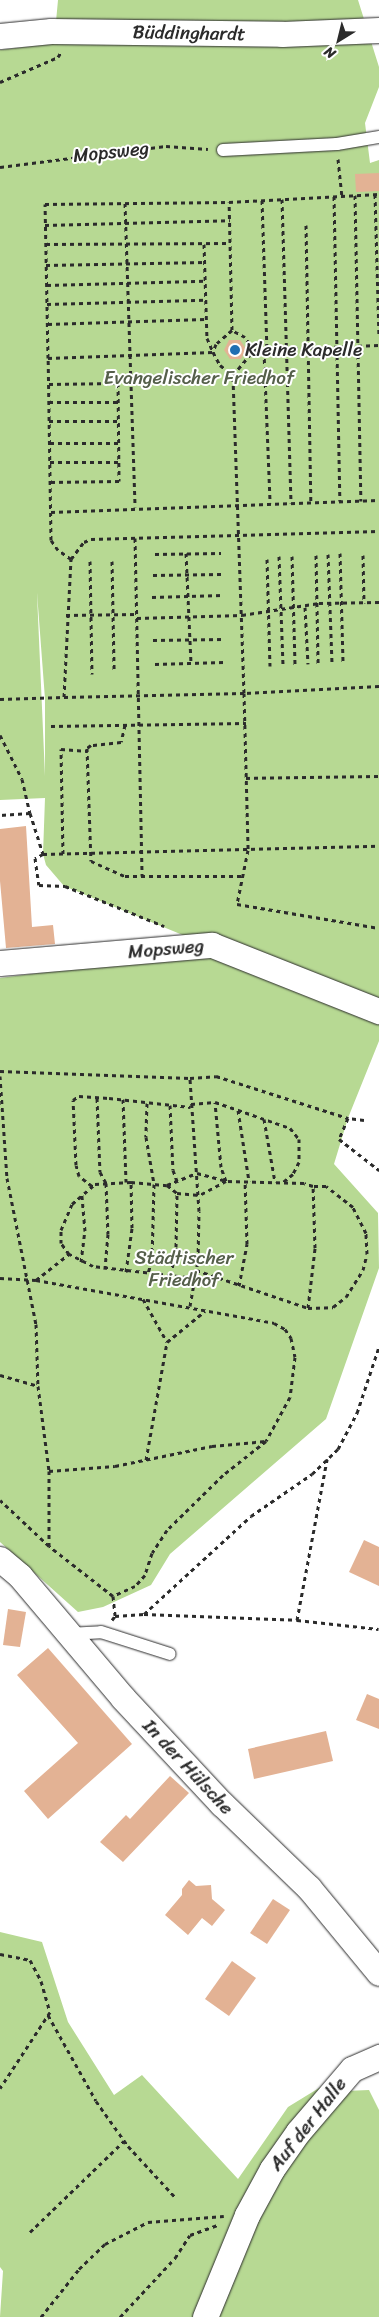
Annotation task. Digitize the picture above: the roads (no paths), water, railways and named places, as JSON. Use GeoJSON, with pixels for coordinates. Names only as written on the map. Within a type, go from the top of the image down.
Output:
{"type":"FeatureCollection","features":[{"type":"Feature","properties":{"kind":"street","name":"Büddinghardt"},"geometry":{"type":"LineString","coordinates":[[0,36],[61,32],[282,34],[379,30]]}},
{"type":"Feature","properties":{"kind":"street","name":"Mopsweg"},"geometry":{"type":"LineString","coordinates":[[0,963],[212,944],[379,1011]]}},
{"type":"Feature","properties":{"kind":"street","name":"In der Hülsche"},"geometry":{"type":"LineString","coordinates":[[0,1559],[20,1576],[68,1634],[222,1804],[309,1888],[379,1972]]}},
{"type":"Feature","properties":{"kind":"street","name":"Auf der Halle"},"geometry":{"type":"LineString","coordinates":[[205,2317],[247,2215],[272,2169],[304,2125],[352,2068],[379,2057]]}},
{"type":"Feature","properties":{"kind":"lane"},"geometry":{"type":"LineString","coordinates":[[223,150],[337,144],[379,137]]}},
{"type":"Feature","properties":{"kind":"lane"},"geometry":{"type":"LineString","coordinates":[[68,1634],[101,1632],[170,1654]]}},
{"type":"Feature","properties":{"kind":"place","name":"Kleine Kapelle"},"geometry":{"type":"Point","coordinates":[235,350]}},
{"type":"Feature","properties":{"kind":"park label","name":"Evangelischer Friedhof"},"geometry":{"type":"Point","coordinates":[199,378]}},
{"type":"Feature","properties":{"kind":"park label","name":"Städtischer Friedhof"},"geometry":{"type":"Point","coordinates":[184,1269]}}]}
